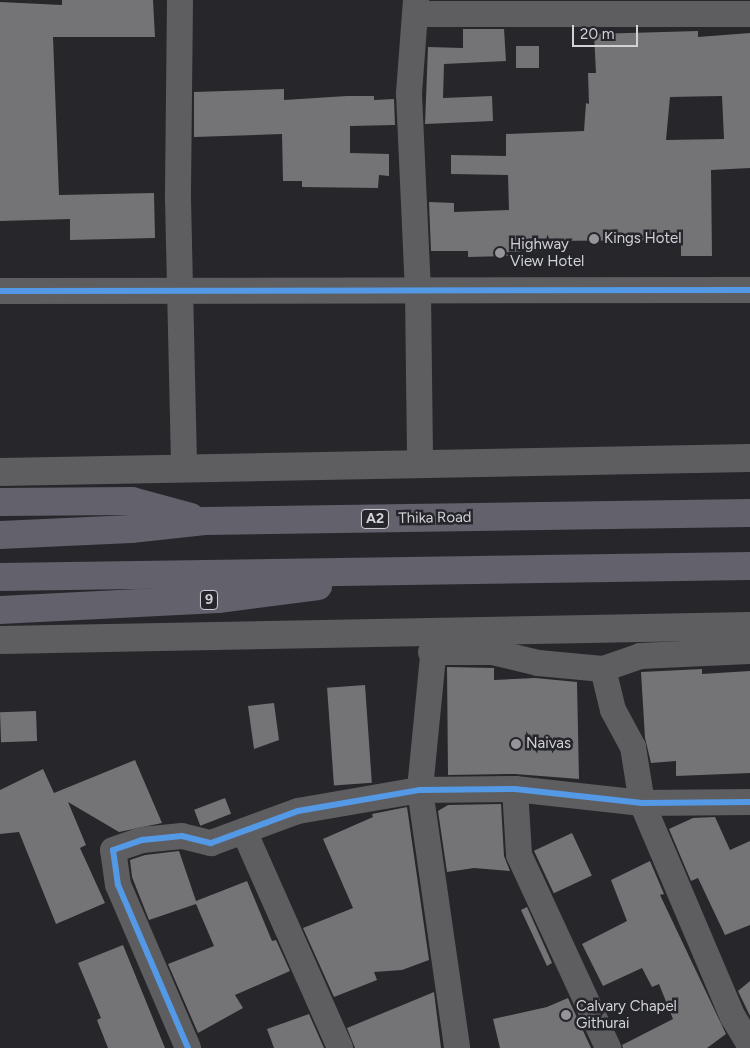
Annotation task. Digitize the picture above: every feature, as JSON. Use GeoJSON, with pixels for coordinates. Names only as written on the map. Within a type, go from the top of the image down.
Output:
{"type":"FeatureCollection","features":[{"type":"Feature","properties":{"kind":"highway"},"geometry":{"type":"LineString","coordinates":[[0,502],[132,502],[205,521]]}},
{"type":"Feature","properties":{"kind":"highway","name":"Thika Road"},"geometry":{"type":"LineString","coordinates":[[0,535],[132,529],[205,521],[750,514]]}},
{"type":"Feature","properties":{"kind":"highway"},"geometry":{"type":"LineString","coordinates":[[0,577],[750,566]]}},
{"type":"Feature","properties":{"kind":"highway","name":"9"},"geometry":{"type":"LineString","coordinates":[[0,610],[218,600],[416,571]]}},
{"type":"Feature","properties":{"kind":"main road"},"geometry":{"type":"LineString","coordinates":[[0,472],[750,458]]}},
{"type":"Feature","properties":{"kind":"main road"},"geometry":{"type":"LineString","coordinates":[[0,640],[434,642],[750,626]]}},
{"type":"Feature","properties":{"kind":"street"},"geometry":{"type":"LineString","coordinates":[[180,0],[180,288],[184,468]]}},
{"type":"Feature","properties":{"kind":"street"},"geometry":{"type":"LineString","coordinates":[[420,464],[418,292],[409,94],[416,7],[750,14]]}},
{"type":"Feature","properties":{"kind":"street"},"geometry":{"type":"LineString","coordinates":[[0,290],[180,288],[418,292],[750,290]]}},
{"type":"Feature","properties":{"kind":"street"},"geometry":{"type":"LineString","coordinates":[[457,1048],[420,790],[434,642],[493,652],[538,663],[602,669],[640,656],[750,651]]}},
{"type":"Feature","properties":{"kind":"street"},"geometry":{"type":"LineString","coordinates":[[602,669],[613,710],[633,747],[642,803],[733,1016],[748,1042]]}},
{"type":"Feature","properties":{"kind":"street"},"geometry":{"type":"LineString","coordinates":[[515,789],[519,856],[608,1048]]}},
{"type":"Feature","properties":{"kind":"street"},"geometry":{"type":"LineString","coordinates":[[188,1048],[118,885],[114,850],[142,840],[182,836],[211,843],[298,811],[420,790],[515,789],[642,803],[750,802]]}},
{"type":"Feature","properties":{"kind":"street"},"geometry":{"type":"LineString","coordinates":[[244,831],[340,1048]]}},
{"type":"Feature","properties":{"kind":"building"},"geometry":{"type":"Polygon","coordinates":[[[62,0],[153,0],[155,37],[53,37],[59,195],[154,193],[155,238],[70,240],[70,219],[0,221],[0,2],[62,5],[62,0]]]}},
{"type":"Feature","properties":{"kind":"building"},"geometry":{"type":"Polygon","coordinates":[[[463,29],[504,29],[506,61],[444,64],[443,98],[492,96],[493,121],[425,124],[428,47],[463,48],[463,29]]]}},
{"type":"Feature","properties":{"kind":"building"},"geometry":{"type":"Polygon","coordinates":[[[698,31],[698,37],[750,33],[750,168],[711,170],[712,256],[681,256],[681,240],[543,241],[544,251],[508,252],[508,256],[468,257],[468,251],[431,251],[429,202],[454,203],[454,212],[509,210],[508,175],[451,174],[451,155],[506,156],[506,134],[584,131],[586,103],[589,104],[588,73],[596,73],[594,34],[698,31]],[[722,96],[670,97],[666,140],[724,139],[722,96]]]}},
{"type":"Feature","properties":{"kind":"building"},"geometry":{"type":"Polygon","coordinates":[[[516,46],[539,46],[539,68],[516,68],[516,46]]]}},
{"type":"Feature","properties":{"kind":"building"},"geometry":{"type":"Polygon","coordinates":[[[284,89],[284,100],[347,96],[374,96],[374,100],[394,99],[395,125],[350,126],[350,153],[389,154],[389,176],[379,175],[378,188],[302,187],[302,181],[283,181],[282,134],[194,137],[194,92],[284,89]]]}},
{"type":"Feature","properties":{"kind":"building"},"geometry":{"type":"Polygon","coordinates":[[[447,667],[494,668],[494,680],[535,678],[577,682],[579,779],[515,774],[448,775],[447,667]]]}},
{"type":"Feature","properties":{"kind":"building"},"geometry":{"type":"Polygon","coordinates":[[[702,669],[702,674],[750,671],[750,773],[676,776],[676,761],[651,763],[645,738],[641,672],[702,669]]]}},
{"type":"Feature","properties":{"kind":"building"},"geometry":{"type":"Polygon","coordinates":[[[365,685],[372,783],[334,785],[327,688],[365,685]]]}},
{"type":"Feature","properties":{"kind":"building"},"geometry":{"type":"Polygon","coordinates":[[[274,703],[279,740],[254,749],[248,706],[274,703]]]}},
{"type":"Feature","properties":{"kind":"building"},"geometry":{"type":"Polygon","coordinates":[[[36,711],[37,741],[1,742],[0,712],[36,711]]]}},
{"type":"Feature","properties":{"kind":"building"},"geometry":{"type":"Polygon","coordinates":[[[135,760],[162,823],[119,832],[68,802],[86,845],[80,848],[105,903],[56,924],[19,832],[0,834],[0,790],[43,769],[54,793],[135,760]]]}},
{"type":"Feature","properties":{"kind":"building"},"geometry":{"type":"Polygon","coordinates":[[[225,798],[231,814],[200,826],[194,810],[225,798]]]}},
{"type":"Feature","properties":{"kind":"building"},"geometry":{"type":"Polygon","coordinates":[[[501,804],[504,856],[510,871],[474,868],[447,872],[438,811],[448,805],[501,804]]]}},
{"type":"Feature","properties":{"kind":"building"},"geometry":{"type":"Polygon","coordinates":[[[407,807],[429,960],[402,970],[374,972],[377,980],[334,997],[303,928],[353,908],[323,839],[373,817],[372,814],[407,807]]]}},
{"type":"Feature","properties":{"kind":"building"},"geometry":{"type":"Polygon","coordinates":[[[715,817],[730,850],[750,841],[750,925],[725,935],[698,878],[691,881],[669,829],[693,818],[715,817]]]}},
{"type":"Feature","properties":{"kind":"building"},"geometry":{"type":"Polygon","coordinates":[[[572,833],[592,876],[554,893],[534,851],[572,833]]]}},
{"type":"Feature","properties":{"kind":"building"},"geometry":{"type":"Polygon","coordinates":[[[179,851],[196,901],[247,881],[272,941],[276,940],[290,971],[235,995],[243,1008],[198,1033],[168,964],[214,946],[196,904],[149,920],[132,877],[130,860],[145,855],[179,851]]]}},
{"type":"Feature","properties":{"kind":"building"},"geometry":{"type":"Polygon","coordinates":[[[650,861],[664,894],[660,895],[726,1034],[707,1048],[623,1048],[622,1045],[673,1019],[659,984],[652,987],[642,968],[603,986],[582,944],[627,921],[611,880],[650,861]]]}},
{"type":"Feature","properties":{"kind":"building"},"geometry":{"type":"Polygon","coordinates":[[[527,907],[552,963],[547,966],[521,910],[527,907]]]}},
{"type":"Feature","properties":{"kind":"building"},"geometry":{"type":"Polygon","coordinates":[[[123,945],[165,1048],[108,1048],[97,1020],[101,1018],[78,963],[123,945]]]}},
{"type":"Feature","properties":{"kind":"building"},"geometry":{"type":"Polygon","coordinates":[[[750,981],[750,1016],[738,991],[750,981]]]}},
{"type":"Feature","properties":{"kind":"building"},"geometry":{"type":"Polygon","coordinates":[[[434,992],[441,1048],[355,1048],[347,1028],[434,992]]]}},
{"type":"Feature","properties":{"kind":"building"},"geometry":{"type":"Polygon","coordinates":[[[568,998],[591,1048],[500,1048],[493,1019],[547,1007],[568,998]]]}},
{"type":"Feature","properties":{"kind":"building"},"geometry":{"type":"Polygon","coordinates":[[[309,1014],[324,1048],[274,1048],[267,1029],[309,1014]]]}},
{"type":"Feature","properties":{"kind":"cycle path"},"geometry":{"type":"LineString","coordinates":[[0,291],[750,290]]}},
{"type":"Feature","properties":{"kind":"cycle path"},"geometry":{"type":"LineString","coordinates":[[188,1048],[118,885],[113,850],[142,840],[182,836],[211,843],[298,811],[420,790],[515,789],[642,803],[750,802]]}},
{"type":"Feature","properties":{"kind":"place","name":"Kings Hotel"},"geometry":{"type":"Point","coordinates":[594,239]}},
{"type":"Feature","properties":{"kind":"place","name":"Highway View Hotel"},"geometry":{"type":"Point","coordinates":[500,253]}},
{"type":"Feature","properties":{"kind":"place","name":"Naivas"},"geometry":{"type":"Point","coordinates":[516,744]}},
{"type":"Feature","properties":{"kind":"place","name":"Calvary Chapel Githurai"},"geometry":{"type":"Point","coordinates":[566,1015]}}]}
